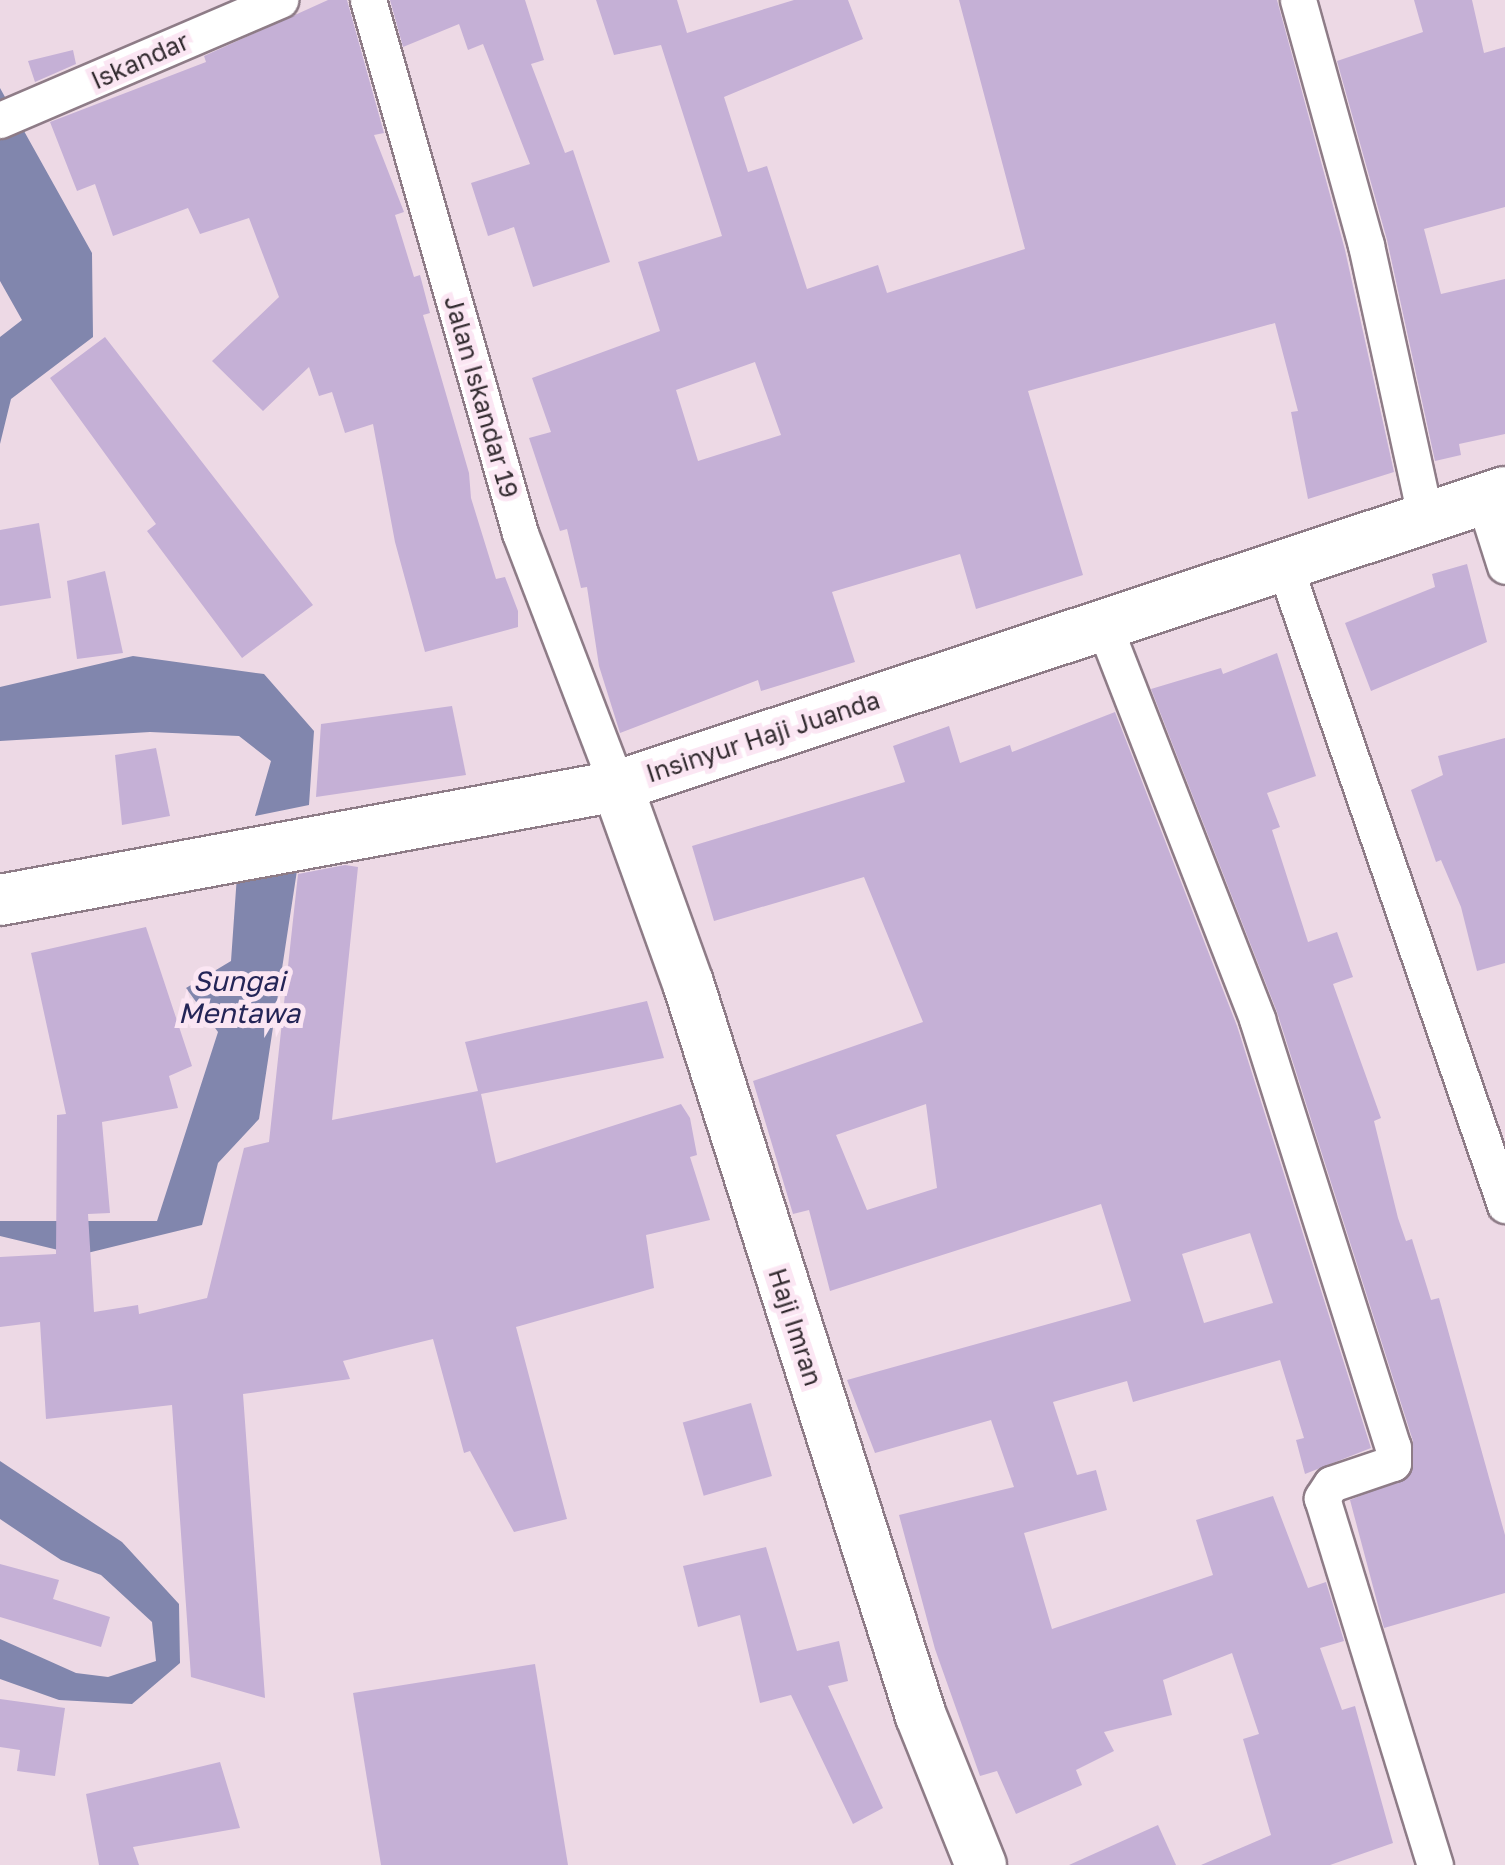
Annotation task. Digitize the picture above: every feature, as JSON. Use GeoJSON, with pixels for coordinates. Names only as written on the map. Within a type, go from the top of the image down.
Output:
{"type":"FeatureCollection","features":[{"type":"Feature","properties":{"kind":"street","name":"Iskandar"},"geometry":{"type":"LineString","coordinates":[[0,120],[280,0]]}},
{"type":"Feature","properties":{"kind":"street","name":"Jalan Iskandar 19"},"geometry":{"type":"LineString","coordinates":[[368,0],[520,533],[617,786]]}},
{"type":"Feature","properties":{"kind":"street"},"geometry":{"type":"LineString","coordinates":[[1298,0],[1366,245],[1426,521]]}},
{"type":"Feature","properties":{"kind":"street","name":"Insinyur Haji Juanda"},"geometry":{"type":"LineString","coordinates":[[0,900],[221,863],[617,786],[1494,496]]}},
{"type":"Feature","properties":{"kind":"street"},"geometry":{"type":"LineString","coordinates":[[1494,496],[1505,566]]}},
{"type":"Feature","properties":{"kind":"street"},"geometry":{"type":"LineString","coordinates":[[1285,567],[1505,1204]]}},
{"type":"Feature","properties":{"kind":"street"},"geometry":{"type":"LineString","coordinates":[[1104,626],[1257,1018],[1393,1447],[1392,1463],[1331,1484],[1322,1498],[1435,1865]]}},
{"type":"Feature","properties":{"kind":"street","name":"Haji Imran"},"geometry":{"type":"LineString","coordinates":[[617,786],[688,983],[922,1716],[980,1865]]}},
{"type":"Feature","properties":{"kind":"water"},"geometry":{"type":"Polygon","coordinates":[[[0,88],[92,253],[93,337],[11,399],[0,444],[0,337],[22,320],[0,281],[0,88]]]}},
{"type":"Feature","properties":{"kind":"water"},"geometry":{"type":"Polygon","coordinates":[[[133,656],[264,674],[314,731],[309,805],[255,816],[271,761],[239,736],[150,732],[0,741],[0,687],[133,656]]]}},
{"type":"Feature","properties":{"kind":"water","name":"Sungai Mentawa"},"geometry":{"type":"Polygon","coordinates":[[[298,864],[259,1119],[218,1163],[202,1225],[79,1255],[0,1236],[0,1221],[157,1221],[218,1032],[186,988],[231,961],[237,875],[298,864]]]}},
{"type":"Feature","properties":{"kind":"water"},"geometry":{"type":"Polygon","coordinates":[[[0,1461],[122,1542],[179,1604],[180,1663],[132,1704],[59,1700],[0,1679],[0,1639],[76,1673],[108,1677],[156,1661],[152,1622],[101,1575],[61,1560],[0,1519],[0,1461]]]}},
{"type":"Feature","properties":{"kind":"building"},"geometry":{"type":"Polygon","coordinates":[[[328,0],[347,0],[384,133],[374,135],[404,212],[395,215],[414,277],[420,275],[430,313],[423,315],[469,473],[471,498],[496,579],[505,577],[518,611],[518,627],[425,652],[395,542],[373,424],[345,433],[332,392],[319,396],[309,367],[263,411],[212,361],[279,297],[249,218],[200,234],[188,208],[113,236],[95,184],[77,191],[50,122],[206,62],[204,56],[328,0]]]}},
{"type":"Feature","properties":{"kind":"building"},"geometry":{"type":"Polygon","coordinates":[[[390,0],[525,0],[544,60],[531,64],[565,153],[573,150],[610,262],[533,287],[514,227],[488,236],[471,183],[530,164],[483,44],[468,50],[459,24],[403,47],[390,0]]]}},
{"type":"Feature","properties":{"kind":"building"},"geometry":{"type":"Polygon","coordinates":[[[596,0],[677,0],[687,33],[794,0],[848,0],[863,39],[724,97],[748,172],[767,166],[807,289],[878,265],[887,293],[1025,249],[959,0],[1277,0],[1345,250],[1394,472],[1308,499],[1291,412],[1298,411],[1275,323],[1028,391],[1083,575],[976,609],[960,554],[832,592],[855,662],[761,691],[758,680],[620,733],[599,666],[587,587],[581,588],[567,529],[560,531],[529,438],[551,432],[532,378],[660,331],[638,262],[722,236],[661,45],[614,55],[596,0]],[[755,362],[676,390],[698,461],[781,435],[755,362]]]}},
{"type":"Feature","properties":{"kind":"building"},"geometry":{"type":"Polygon","coordinates":[[[1414,0],[1472,0],[1484,53],[1505,47],[1505,207],[1424,229],[1441,294],[1505,279],[1505,434],[1459,444],[1461,455],[1435,461],[1387,240],[1337,61],[1423,32],[1414,0]]]}},
{"type":"Feature","properties":{"kind":"building"},"geometry":{"type":"Polygon","coordinates":[[[73,50],[76,64],[35,82],[28,61],[73,50]]]}},
{"type":"Feature","properties":{"kind":"building"},"geometry":{"type":"Polygon","coordinates":[[[105,337],[313,605],[242,658],[147,531],[156,524],[50,378],[105,337]]]}},
{"type":"Feature","properties":{"kind":"building"},"geometry":{"type":"Polygon","coordinates":[[[39,523],[51,598],[0,606],[0,530],[39,523]]]}},
{"type":"Feature","properties":{"kind":"building"},"geometry":{"type":"Polygon","coordinates":[[[1467,564],[1487,642],[1371,691],[1345,623],[1435,587],[1432,574],[1467,564]]]}},
{"type":"Feature","properties":{"kind":"building"},"geometry":{"type":"Polygon","coordinates":[[[105,571],[123,653],[77,659],[67,581],[105,571]]]}},
{"type":"Feature","properties":{"kind":"building"},"geometry":{"type":"Polygon","coordinates":[[[1277,653],[1316,776],[1267,793],[1280,827],[1272,830],[1308,942],[1337,932],[1353,977],[1333,984],[1381,1118],[1374,1121],[1398,1218],[1406,1241],[1412,1239],[1431,1300],[1439,1298],[1505,1535],[1505,1593],[1384,1628],[1350,1500],[1409,1476],[1413,1441],[1277,1012],[1151,689],[1221,668],[1223,674],[1277,653]]]}},
{"type":"Feature","properties":{"kind":"building"},"geometry":{"type":"Polygon","coordinates":[[[452,706],[466,775],[316,797],[321,724],[452,706]]]}},
{"type":"Feature","properties":{"kind":"building"},"geometry":{"type":"Polygon","coordinates":[[[1115,712],[1237,1026],[1371,1448],[1305,1474],[1296,1440],[1304,1438],[1280,1360],[1133,1402],[1127,1381],[1053,1402],[1077,1475],[1096,1470],[1107,1510],[1024,1533],[1052,1629],[1213,1575],[1196,1520],[1273,1496],[1308,1588],[1326,1582],[1344,1641],[1320,1648],[1342,1710],[1355,1706],[1393,1843],[1330,1865],[1201,1865],[1271,1835],[1243,1739],[1259,1734],[1232,1653],[1163,1680],[1172,1715],[1104,1732],[1114,1751],[1076,1770],[1082,1785],[1016,1814],[997,1771],[980,1776],[935,1649],[899,1515],[1014,1487],[991,1420],[875,1453],[847,1380],[1131,1301],[1101,1204],[830,1291],[809,1210],[793,1214],[753,1081],[923,1022],[864,877],[714,921],[692,846],[905,782],[893,746],[949,726],[960,763],[1010,745],[1012,752],[1115,712]],[[926,1104],[836,1135],[867,1210],[937,1188],[926,1104]],[[1250,1233],[1182,1254],[1204,1323],[1273,1303],[1250,1233]]]}},
{"type":"Feature","properties":{"kind":"building"},"geometry":{"type":"Polygon","coordinates":[[[1505,738],[1505,963],[1477,971],[1461,907],[1441,860],[1436,862],[1411,790],[1443,775],[1438,756],[1505,738]]]}},
{"type":"Feature","properties":{"kind":"building"},"geometry":{"type":"Polygon","coordinates":[[[156,748],[170,816],[122,825],[115,755],[156,748]]]}},
{"type":"Feature","properties":{"kind":"building"},"geometry":{"type":"Polygon","coordinates":[[[345,865],[358,867],[332,1120],[478,1091],[465,1042],[647,1001],[664,1058],[481,1094],[496,1163],[681,1104],[690,1118],[697,1155],[690,1157],[710,1220],[646,1235],[654,1288],[516,1327],[567,1519],[514,1532],[470,1451],[464,1453],[433,1339],[343,1361],[350,1379],[243,1394],[265,1698],[191,1677],[172,1405],[46,1419],[40,1322],[0,1327],[0,1257],[56,1254],[57,1115],[66,1114],[31,953],[146,927],[192,1066],[169,1076],[178,1108],[102,1122],[110,1213],[88,1214],[94,1312],[138,1305],[139,1314],[207,1298],[244,1148],[269,1142],[298,874],[345,865]]]}},
{"type":"Feature","properties":{"kind":"building"},"geometry":{"type":"Polygon","coordinates":[[[751,1403],[772,1476],[704,1496],[683,1423],[751,1403]]]}},
{"type":"Feature","properties":{"kind":"building"},"geometry":{"type":"Polygon","coordinates":[[[766,1547],[797,1651],[839,1641],[848,1681],[828,1686],[883,1808],[853,1824],[791,1695],[760,1703],[740,1615],[698,1627],[683,1566],[766,1547]]]}},
{"type":"Feature","properties":{"kind":"building"},"geometry":{"type":"Polygon","coordinates":[[[0,1564],[59,1580],[53,1599],[110,1617],[101,1647],[0,1617],[0,1564]]]}},
{"type":"Feature","properties":{"kind":"building"},"geometry":{"type":"Polygon","coordinates":[[[535,1664],[568,1865],[381,1865],[353,1693],[535,1664]]]}},
{"type":"Feature","properties":{"kind":"building"},"geometry":{"type":"Polygon","coordinates":[[[0,1699],[65,1708],[55,1776],[17,1771],[20,1750],[0,1747],[0,1699]]]}},
{"type":"Feature","properties":{"kind":"building"},"geometry":{"type":"Polygon","coordinates":[[[220,1762],[240,1828],[133,1847],[139,1865],[99,1865],[86,1794],[220,1762]]]}},
{"type":"Feature","properties":{"kind":"building"},"geometry":{"type":"Polygon","coordinates":[[[1158,1825],[1176,1865],[1069,1865],[1158,1825]]]}}]}
